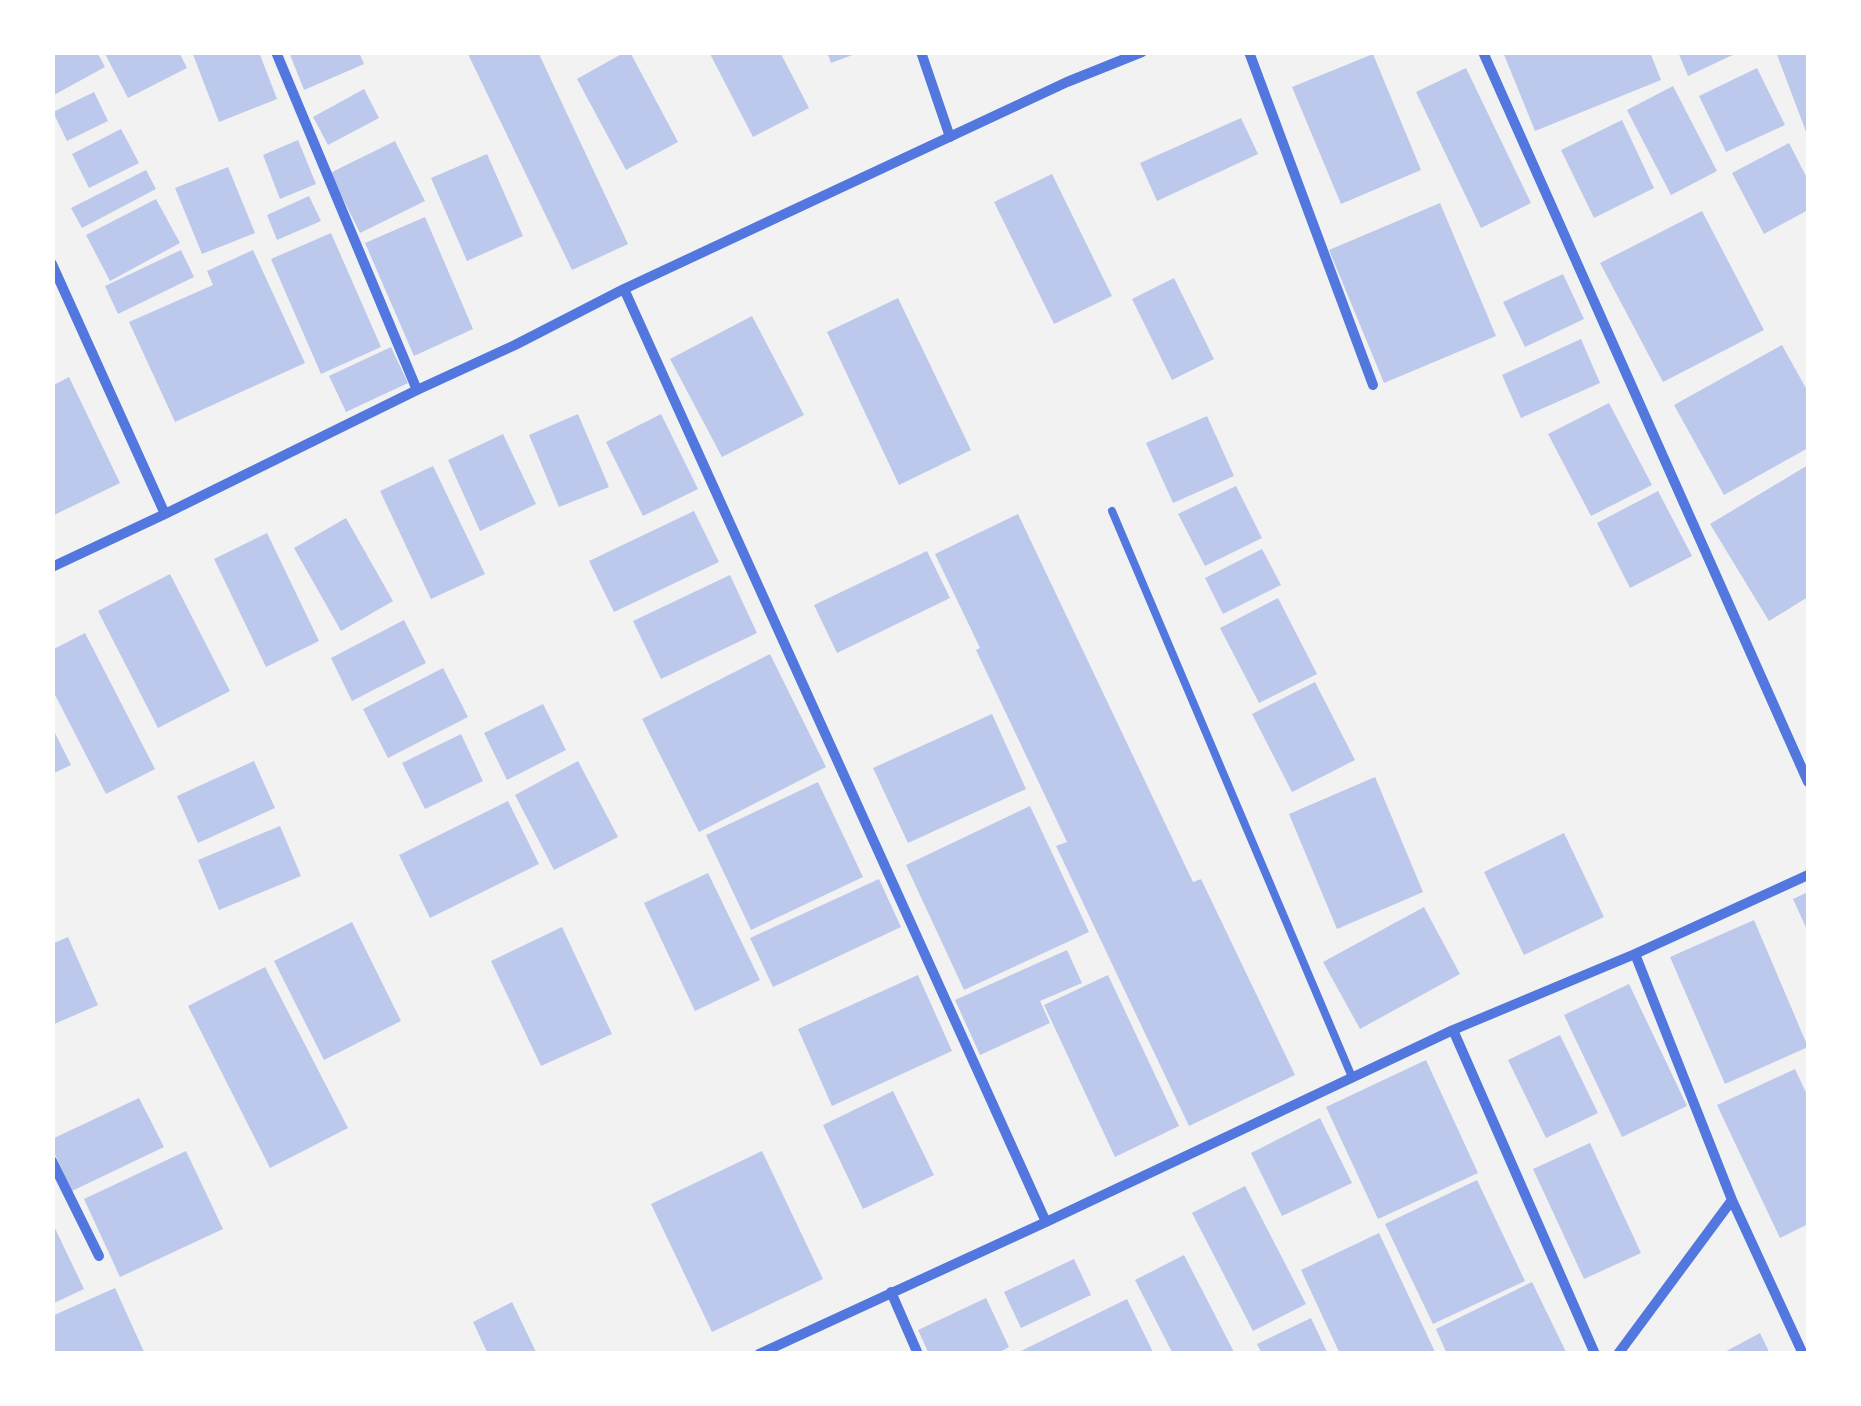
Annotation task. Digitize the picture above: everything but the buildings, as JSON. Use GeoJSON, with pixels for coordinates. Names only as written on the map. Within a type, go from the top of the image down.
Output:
{"type":"FeatureCollection","features":[{"type":"Feature","properties":{"kind":"street"},"geometry":{"type":"LineString","coordinates":[[276,52],[417,390]]}},
{"type":"Feature","properties":{"kind":"street"},"geometry":{"type":"LineString","coordinates":[[921,52],[950,136]]}},
{"type":"Feature","properties":{"kind":"street"},"geometry":{"type":"LineString","coordinates":[[52,567],[514,346],[624,288],[1066,82],[1142,52]]}},
{"type":"Feature","properties":{"kind":"street"},"geometry":{"type":"LineString","coordinates":[[1249,52],[1374,385]]}},
{"type":"Feature","properties":{"kind":"street"},"geometry":{"type":"LineString","coordinates":[[1483,52],[1808,782]]}},
{"type":"Feature","properties":{"kind":"street"},"geometry":{"type":"LineString","coordinates":[[52,264],[165,514]]}},
{"type":"Feature","properties":{"kind":"street"},"geometry":{"type":"LineString","coordinates":[[624,288],[1046,1222]]}},
{"type":"Feature","properties":{"kind":"street"},"geometry":{"type":"LineString","coordinates":[[759,1354],[1453,1030],[1635,954],[1808,874]]}},
{"type":"Feature","properties":{"kind":"street"},"geometry":{"type":"LineString","coordinates":[[1635,954],[1732,1200],[1803,1354]]}},
{"type":"Feature","properties":{"kind":"street"},"geometry":{"type":"LineString","coordinates":[[1453,1030],[1595,1354]]}},
{"type":"Feature","properties":{"kind":"street"},"geometry":{"type":"LineString","coordinates":[[52,1160],[99,1256]]}},
{"type":"Feature","properties":{"kind":"street"},"geometry":{"type":"LineString","coordinates":[[1618,1354],[1732,1200]]}},
{"type":"Feature","properties":{"kind":"street"},"geometry":{"type":"LineString","coordinates":[[890,1292],[918,1354]]}},
{"type":"Feature","properties":{"kind":"lane"},"geometry":{"type":"LineString","coordinates":[[1112,512],[1352,1077]]}}]}
